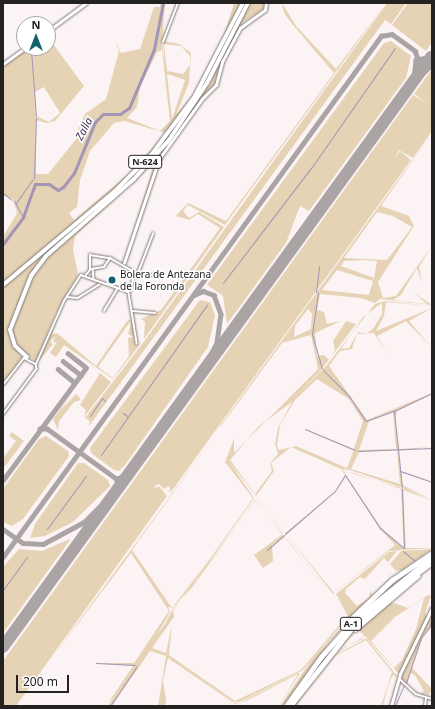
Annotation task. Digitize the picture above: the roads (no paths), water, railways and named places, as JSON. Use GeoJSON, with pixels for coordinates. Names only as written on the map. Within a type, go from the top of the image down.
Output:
{"type":"FeatureCollection","features":[{"type":"Feature","properties":{"kind":"highway","name":"N-624"},"geometry":{"type":"LineString","coordinates":[[3,285],[115,191],[152,154],[195,96],[243,3]]}},
{"type":"Feature","properties":{"kind":"highway","name":"N-624"},"geometry":{"type":"LineString","coordinates":[[27,357],[15,346],[10,330],[31,276],[52,250],[134,179],[170,140],[207,83],[248,3]]}},
{"type":"Feature","properties":{"kind":"highway"},"geometry":{"type":"LineString","coordinates":[[321,657],[373,597],[432,553]]}},
{"type":"Feature","properties":{"kind":"highway","name":"A-1"},"geometry":{"type":"LineString","coordinates":[[286,706],[321,657],[374,601],[432,557]]}},
{"type":"Feature","properties":{"kind":"highway","name":"A-1"},"geometry":{"type":"LineString","coordinates":[[290,706],[334,648],[377,604],[432,562]]}},
{"type":"Feature","properties":{"kind":"highway"},"geometry":{"type":"LineString","coordinates":[[334,648],[432,565]]}},
{"type":"Feature","properties":{"kind":"street"},"geometry":{"type":"LineString","coordinates":[[56,25],[86,3]]}},
{"type":"Feature","properties":{"kind":"street"},"geometry":{"type":"LineString","coordinates":[[163,42],[178,3]]}},
{"type":"Feature","properties":{"kind":"street"},"geometry":{"type":"LineString","coordinates":[[144,275],[125,269],[124,263],[159,159],[203,96],[216,85],[222,62],[240,28],[265,10],[266,3]]}},
{"type":"Feature","properties":{"kind":"street"},"geometry":{"type":"LineString","coordinates":[[3,64],[16,55]]}},
{"type":"Feature","properties":{"kind":"street"},"geometry":{"type":"LineString","coordinates":[[137,343],[129,293],[153,234]]}},
{"type":"Feature","properties":{"kind":"street"},"geometry":{"type":"LineString","coordinates":[[94,278],[90,255],[110,258],[124,263]]}},
{"type":"Feature","properties":{"kind":"street"},"geometry":{"type":"LineString","coordinates":[[86,275],[92,269],[104,267],[110,258]]}},
{"type":"Feature","properties":{"kind":"street"},"geometry":{"type":"LineString","coordinates":[[3,415],[37,369],[36,364],[67,297],[81,275],[94,278],[100,284],[117,289],[130,289]]}},
{"type":"Feature","properties":{"kind":"street"},"geometry":{"type":"LineString","coordinates":[[136,276],[151,275]]}},
{"type":"Feature","properties":{"kind":"street"},"geometry":{"type":"LineString","coordinates":[[67,297],[78,298],[100,284]]}},
{"type":"Feature","properties":{"kind":"street"},"geometry":{"type":"LineString","coordinates":[[104,311],[117,289]]}},
{"type":"Feature","properties":{"kind":"street"},"geometry":{"type":"LineString","coordinates":[[126,290],[129,293]]}},
{"type":"Feature","properties":{"kind":"street"},"geometry":{"type":"LineString","coordinates":[[133,311],[155,314]]}},
{"type":"Feature","properties":{"kind":"street"},"geometry":{"type":"LineString","coordinates":[[3,385],[22,359],[27,357],[36,364]]}},
{"type":"Feature","properties":{"kind":"street"},"geometry":{"type":"LineString","coordinates":[[391,706],[398,678],[432,608]]}},
{"type":"Feature","properties":{"kind":"street"},"geometry":{"type":"LineString","coordinates":[[398,678],[426,698],[432,699]]}},
{"type":"Feature","properties":{"kind":"street"},"geometry":{"type":"LineString","coordinates":[[425,706],[426,698]]}},
{"type":"Feature","properties":{"kind":"waterway","name":"Zalla"},"geometry":{"type":"LineString","coordinates":[[3,244],[23,217],[35,184],[49,184],[58,190],[63,187],[74,173],[95,122],[103,114],[120,114],[129,108],[154,49],[163,3]]}},
{"type":"Feature","properties":{"kind":"waterway"},"geometry":{"type":"LineString","coordinates":[[223,283],[314,164],[395,48]]}},
{"type":"Feature","properties":{"kind":"waterway"},"geometry":{"type":"LineString","coordinates":[[31,56],[36,116]]}},
{"type":"Feature","properties":{"kind":"waterway"},"geometry":{"type":"LineString","coordinates":[[34,178],[36,118]]}},
{"type":"Feature","properties":{"kind":"waterway"},"geometry":{"type":"LineString","coordinates":[[16,203],[33,179]]}},
{"type":"Feature","properties":{"kind":"waterway"},"geometry":{"type":"LineString","coordinates":[[3,193],[12,200]]}},
{"type":"Feature","properties":{"kind":"waterway"},"geometry":{"type":"LineString","coordinates":[[14,201],[23,217]]}},
{"type":"Feature","properties":{"kind":"waterway"},"geometry":{"type":"LineString","coordinates":[[316,292],[319,266]]}},
{"type":"Feature","properties":{"kind":"waterway"},"geometry":{"type":"LineString","coordinates":[[318,293],[312,334],[322,369]]}},
{"type":"Feature","properties":{"kind":"waterway"},"geometry":{"type":"LineString","coordinates":[[101,455],[207,305]]}},
{"type":"Feature","properties":{"kind":"waterway"},"geometry":{"type":"LineString","coordinates":[[323,370],[349,396],[366,421],[394,411],[402,487]]}},
{"type":"Feature","properties":{"kind":"waterway"},"geometry":{"type":"LineString","coordinates":[[394,411],[432,393]]}},
{"type":"Feature","properties":{"kind":"waterway"},"geometry":{"type":"LineString","coordinates":[[90,416],[102,398],[105,401]]}},
{"type":"Feature","properties":{"kind":"waterway"},"geometry":{"type":"LineString","coordinates":[[123,413],[127,416]]}},
{"type":"Feature","properties":{"kind":"waterway"},"geometry":{"type":"LineString","coordinates":[[305,429],[355,450]]}},
{"type":"Feature","properties":{"kind":"waterway"},"geometry":{"type":"LineString","coordinates":[[358,451],[432,448]]}},
{"type":"Feature","properties":{"kind":"waterway"},"geometry":{"type":"LineString","coordinates":[[400,471],[432,482]]}},
{"type":"Feature","properties":{"kind":"waterway"},"geometry":{"type":"LineString","coordinates":[[285,534],[335,491],[345,475],[380,528],[404,548],[402,489]]}},
{"type":"Feature","properties":{"kind":"waterway"},"geometry":{"type":"LineString","coordinates":[[47,529],[86,476]]}},
{"type":"Feature","properties":{"kind":"waterway"},"geometry":{"type":"LineString","coordinates":[[267,550],[284,535]]}},
{"type":"Feature","properties":{"kind":"waterway"},"geometry":{"type":"LineString","coordinates":[[403,551],[415,561]]}},
{"type":"Feature","properties":{"kind":"waterway"},"geometry":{"type":"LineString","coordinates":[[3,590],[27,557]]}},
{"type":"Feature","properties":{"kind":"waterway"},"geometry":{"type":"LineString","coordinates":[[406,683],[421,638],[430,626],[432,612]]}},
{"type":"Feature","properties":{"kind":"waterway"},"geometry":{"type":"LineString","coordinates":[[96,663],[135,665]]}},
{"type":"Feature","properties":{"kind":"waterway"},"geometry":{"type":"LineString","coordinates":[[110,706],[137,666]]}},
{"type":"Feature","properties":{"kind":"waterway"},"geometry":{"type":"LineString","coordinates":[[395,706],[404,685]]}},
{"type":"Feature","properties":{"kind":"place","name":"Bolera de Antezana de la Foronda"},"geometry":{"type":"Point","coordinates":[112,280]}}]}
